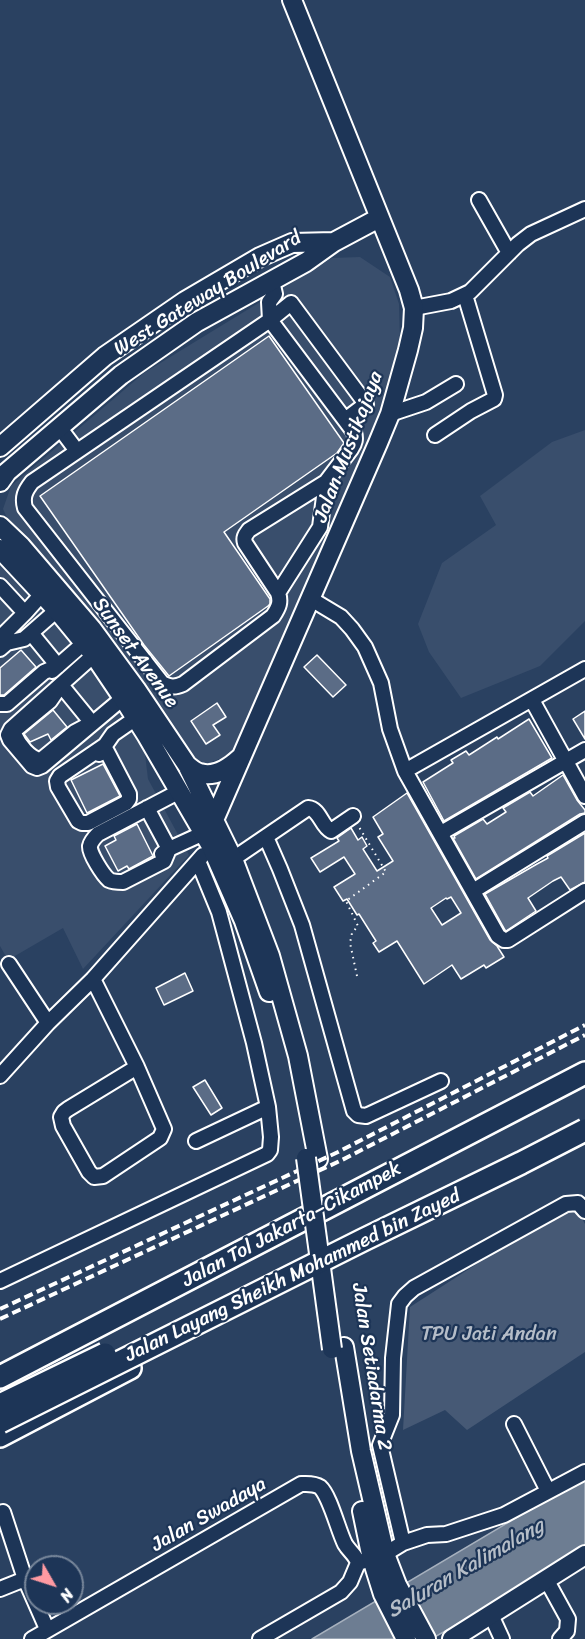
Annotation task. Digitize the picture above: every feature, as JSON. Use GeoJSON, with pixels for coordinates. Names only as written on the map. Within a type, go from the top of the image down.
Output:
{"type":"FeatureCollection","features":[{"type":"Feature","properties":{"kind":"highway","name":"Jalan Tol Jakarta–Cikampek"},"geometry":{"type":"LineString","coordinates":[[0,1377],[585,1073]]}},
{"type":"Feature","properties":{"kind":"highway","name":"Jalan Layang Sheikh Mohammed bin Zayed"},"geometry":{"type":"LineString","coordinates":[[0,1405],[458,1181],[585,1115]]}},
{"type":"Feature","properties":{"kind":"highway","name":"Jalan Layang Sheikh Mohammed bin Zayed"},"geometry":{"type":"LineString","coordinates":[[0,1422],[585,1130]]}},
{"type":"Feature","properties":{"kind":"highway"},"geometry":{"type":"LineString","coordinates":[[0,1436],[358,1249],[585,1137]]}},
{"type":"Feature","properties":{"kind":"main road","name":"Jalan Mustikajaya"},"geometry":{"type":"LineString","coordinates":[[212,833],[240,758],[390,414],[413,328],[414,308],[409,290],[292,0]]}},
{"type":"Feature","properties":{"kind":"main road","name":"West Gateway Boulevard"},"geometry":{"type":"LineString","coordinates":[[2,475],[121,375],[197,322],[306,262],[334,242],[379,218]]}},
{"type":"Feature","properties":{"kind":"main road","name":"West Gateway Boulevard"},"geometry":{"type":"LineString","coordinates":[[0,447],[105,356],[185,301],[260,257],[292,243],[334,242]]}},
{"type":"Feature","properties":{"kind":"main road"},"geometry":{"type":"LineString","coordinates":[[105,356],[121,375]]}},
{"type":"Feature","properties":{"kind":"main road","name":"Sunset Avenue"},"geometry":{"type":"LineString","coordinates":[[0,526],[21,546],[92,629],[136,689],[187,765],[212,833]]}},
{"type":"Feature","properties":{"kind":"main road","name":"Sunset Avenue"},"geometry":{"type":"LineString","coordinates":[[0,549],[57,610],[89,649],[136,718],[180,791],[212,833]]}},
{"type":"Feature","properties":{"kind":"main road"},"geometry":{"type":"LineString","coordinates":[[187,765],[199,773],[214,774],[229,768],[240,758]]}},
{"type":"Feature","properties":{"kind":"main road","name":"Jalan Setiadarma 2"},"geometry":{"type":"LineString","coordinates":[[212,833],[233,860],[270,956],[298,1056],[338,1348],[349,1450],[372,1558],[390,1589],[426,1639]]}},
{"type":"Feature","properties":{"kind":"main road","name":"Jalan Setiadarma 2"},"geometry":{"type":"LineString","coordinates":[[212,833],[271,998],[312,1158]]}},
{"type":"Feature","properties":{"kind":"main road"},"geometry":{"type":"LineString","coordinates":[[452,1639],[472,1632],[490,1615],[585,1555]]}},
{"type":"Feature","properties":{"kind":"main road","name":"Jalan Setiadarma 2"},"geometry":{"type":"LineString","coordinates":[[390,1589],[406,1639]]}},
{"type":"Feature","properties":{"kind":"street"},"geometry":{"type":"LineString","coordinates":[[479,200],[509,253]]}},
{"type":"Feature","properties":{"kind":"street"},"geometry":{"type":"LineString","coordinates":[[414,308],[451,301],[465,295],[479,285],[509,253],[531,234],[585,209]]}},
{"type":"Feature","properties":{"kind":"street"},"geometry":{"type":"LineString","coordinates":[[272,281],[275,294],[269,302],[270,320],[345,420],[354,432],[355,437],[351,449],[326,482],[246,534],[245,543],[278,593],[279,608],[273,616],[183,684],[169,687],[162,683],[25,508],[23,499],[25,491],[32,482],[270,320],[291,303],[366,404],[345,420]]}},
{"type":"Feature","properties":{"kind":"street"},"geometry":{"type":"LineString","coordinates":[[435,435],[471,411],[490,402],[495,395],[465,295]]}},
{"type":"Feature","properties":{"kind":"street"},"geometry":{"type":"LineString","coordinates":[[390,414],[426,402],[456,384]]}},
{"type":"Feature","properties":{"kind":"street"},"geometry":{"type":"LineString","coordinates":[[58,427],[77,451]]}},
{"type":"Feature","properties":{"kind":"street"},"geometry":{"type":"LineString","coordinates":[[351,449],[378,443]]}},
{"type":"Feature","properties":{"kind":"street"},"geometry":{"type":"LineString","coordinates":[[278,593],[320,527],[326,482]]}},
{"type":"Feature","properties":{"kind":"street"},"geometry":{"type":"LineString","coordinates":[[0,586],[21,609]]}},
{"type":"Feature","properties":{"kind":"street"},"geometry":{"type":"LineString","coordinates":[[0,638],[21,609],[40,591]]}},
{"type":"Feature","properties":{"kind":"street"},"geometry":{"type":"LineString","coordinates":[[311,598],[341,617],[365,647],[381,683],[390,729],[405,771],[498,936],[508,940],[585,891]]}},
{"type":"Feature","properties":{"kind":"street"},"geometry":{"type":"LineString","coordinates":[[279,608],[303,618]]}},
{"type":"Feature","properties":{"kind":"street"},"geometry":{"type":"LineString","coordinates":[[0,658],[57,610]]}},
{"type":"Feature","properties":{"kind":"street"},"geometry":{"type":"LineString","coordinates":[[0,649],[7,643],[28,636]]}},
{"type":"Feature","properties":{"kind":"street"},"geometry":{"type":"LineString","coordinates":[[28,636],[58,666]]}},
{"type":"Feature","properties":{"kind":"street"},"geometry":{"type":"LineString","coordinates":[[0,704],[7,704],[44,672],[89,649]]}},
{"type":"Feature","properties":{"kind":"street"},"geometry":{"type":"LineString","coordinates":[[89,649],[61,685],[11,729],[8,735],[10,740],[32,766],[37,768],[123,698]]}},
{"type":"Feature","properties":{"kind":"street"},"geometry":{"type":"LineString","coordinates":[[0,713],[8,711],[58,666]]}},
{"type":"Feature","properties":{"kind":"street"},"geometry":{"type":"LineString","coordinates":[[405,771],[585,669]]}},
{"type":"Feature","properties":{"kind":"street"},"geometry":{"type":"LineString","coordinates":[[61,685],[92,723]]}},
{"type":"Feature","properties":{"kind":"street"},"geometry":{"type":"LineString","coordinates":[[532,700],[585,796]]}},
{"type":"Feature","properties":{"kind":"street"},"geometry":{"type":"LineString","coordinates":[[104,746],[129,794],[129,799],[126,803],[88,823],[82,823],[78,821],[58,787],[57,781],[60,776],[104,746],[113,734],[136,718]]}},
{"type":"Feature","properties":{"kind":"street"},"geometry":{"type":"LineString","coordinates":[[441,833],[585,750]]}},
{"type":"Feature","properties":{"kind":"street"},"geometry":{"type":"LineString","coordinates":[[180,791],[98,834],[93,840],[90,852],[104,874],[110,880],[123,882],[164,861],[169,849],[212,833]]}},
{"type":"Feature","properties":{"kind":"street"},"geometry":{"type":"LineString","coordinates":[[147,808],[169,849]]}},
{"type":"Feature","properties":{"kind":"street"},"geometry":{"type":"LineString","coordinates":[[233,860],[308,808],[314,810],[326,828],[331,831],[353,816]]}},
{"type":"Feature","properties":{"kind":"street"},"geometry":{"type":"LineString","coordinates":[[473,891],[585,822]]}},
{"type":"Feature","properties":{"kind":"street"},"geometry":{"type":"LineString","coordinates":[[0,1076],[48,1023],[93,979],[198,861],[212,833]]}},
{"type":"Feature","properties":{"kind":"street"},"geometry":{"type":"LineString","coordinates":[[266,837],[302,925],[354,1111],[358,1115],[366,1116],[441,1081]]}},
{"type":"Feature","properties":{"kind":"street"},"geometry":{"type":"LineString","coordinates":[[0,1281],[267,1154],[270,1150],[272,1145],[268,1107],[254,1043],[222,921],[198,861]]}},
{"type":"Feature","properties":{"kind":"street"},"geometry":{"type":"LineString","coordinates":[[9,964],[48,1023]]}},
{"type":"Feature","properties":{"kind":"street"},"geometry":{"type":"LineString","coordinates":[[93,979],[137,1067],[164,1132],[152,1144],[103,1176],[94,1177],[68,1135],[61,1117],[68,1109],[137,1067]]}},
{"type":"Feature","properties":{"kind":"street"},"geometry":{"type":"LineString","coordinates":[[196,1141],[268,1107]]}},
{"type":"Feature","properties":{"kind":"street"},"geometry":{"type":"LineString","coordinates":[[403,1543],[380,1445],[392,1414],[393,1358],[399,1304],[414,1288],[566,1204],[578,1203],[585,1211]]}},
{"type":"Feature","properties":{"kind":"street"},"geometry":{"type":"LineString","coordinates":[[514,1424],[548,1491]]}},
{"type":"Feature","properties":{"kind":"street"},"geometry":{"type":"LineString","coordinates":[[260,1639],[341,1592],[372,1558],[403,1543],[427,1535],[446,1534],[504,1515],[585,1472]]}},
{"type":"Feature","properties":{"kind":"street","name":"Jalan Swadaya"},"geometry":{"type":"LineString","coordinates":[[32,1639],[301,1484],[315,1485],[320,1488],[328,1498],[330,1509],[346,1546],[356,1557],[372,1558]]}},
{"type":"Feature","properties":{"kind":"street"},"geometry":{"type":"LineString","coordinates":[[3,1512],[24,1576]]}},
{"type":"Feature","properties":{"kind":"street"},"geometry":{"type":"LineString","coordinates":[[0,1589],[24,1579]]}},
{"type":"Feature","properties":{"kind":"street"},"geometry":{"type":"LineString","coordinates":[[546,1579],[568,1619],[567,1631],[560,1639]]}},
{"type":"Feature","properties":{"kind":"street"},"geometry":{"type":"LineString","coordinates":[[41,1615],[47,1629]]}},
{"type":"Feature","properties":{"kind":"street"},"geometry":{"type":"LineString","coordinates":[[490,1615],[502,1639]]}},
{"type":"Feature","properties":{"kind":"path"},"geometry":{"type":"LineString","coordinates":[[353,816],[386,872],[346,901],[358,926],[352,933],[350,943],[357,976]]}},
{"type":"Feature","properties":{"kind":"shaded area"},"geometry":{"type":"Polygon","coordinates":[[[360,257],[390,277],[399,304],[400,341],[384,404],[232,754],[206,764],[192,759],[9,522],[3,509],[11,486],[144,373],[332,258],[360,257]]]}},
{"type":"Feature","properties":{"kind":"shaded area"},"geometry":{"type":"Polygon","coordinates":[[[585,430],[585,621],[540,666],[461,698],[429,652],[418,624],[442,563],[496,525],[480,496],[552,442],[585,430]]]}},
{"type":"Feature","properties":{"kind":"shaded area"},"geometry":{"type":"Polygon","coordinates":[[[0,558],[60,623],[103,680],[144,746],[148,779],[189,855],[83,969],[63,928],[8,960],[0,946],[0,558]]]}},
{"type":"Feature","properties":{"kind":"green space","name":"TPU Jati Andan"},"geometry":{"type":"Polygon","coordinates":[[[573,1202],[585,1224],[585,1352],[467,1430],[445,1410],[403,1430],[410,1307],[573,1202]]]}},
{"type":"Feature","properties":{"kind":"water","name":"Saluran Kalimalang"},"geometry":{"type":"Polygon","coordinates":[[[585,1477],[585,1547],[449,1629],[431,1639],[312,1639],[585,1477]]]}},
{"type":"Feature","properties":{"kind":"building"},"geometry":{"type":"Polygon","coordinates":[[[269,336],[344,443],[337,453],[224,532],[270,599],[270,604],[169,676],[144,645],[40,496],[269,336]]]}},
{"type":"Feature","properties":{"kind":"building"},"geometry":{"type":"Polygon","coordinates":[[[21,650],[36,667],[4,695],[0,695],[0,668],[21,650]]]}},
{"type":"Feature","properties":{"kind":"building"},"geometry":{"type":"Polygon","coordinates":[[[317,655],[346,685],[333,697],[304,667],[317,655]]]}},
{"type":"Feature","properties":{"kind":"building"},"geometry":{"type":"Polygon","coordinates":[[[217,703],[226,717],[213,725],[220,735],[206,744],[191,721],[217,703]]]}},
{"type":"Feature","properties":{"kind":"building"},"geometry":{"type":"Polygon","coordinates":[[[53,710],[67,727],[51,740],[48,734],[30,742],[24,734],[53,710]]]}},
{"type":"Feature","properties":{"kind":"building"},"geometry":{"type":"Polygon","coordinates":[[[585,711],[585,739],[573,719],[585,711]]]}},
{"type":"Feature","properties":{"kind":"building"},"geometry":{"type":"Polygon","coordinates":[[[529,719],[552,758],[444,821],[423,782],[453,763],[451,760],[466,751],[469,755],[529,719]]]}},
{"type":"Feature","properties":{"kind":"building"},"geometry":{"type":"Polygon","coordinates":[[[103,764],[120,796],[87,813],[71,780],[103,764]]]}},
{"type":"Feature","properties":{"kind":"building"},"geometry":{"type":"Polygon","coordinates":[[[563,775],[585,813],[476,879],[453,838],[454,836],[483,819],[487,824],[506,812],[503,808],[530,792],[533,796],[563,775]]]}},
{"type":"Feature","properties":{"kind":"building"},"geometry":{"type":"Polygon","coordinates":[[[407,793],[490,940],[504,957],[486,968],[484,965],[461,979],[452,965],[424,984],[397,941],[379,952],[373,943],[376,941],[359,914],[357,915],[347,899],[343,901],[334,887],[355,874],[344,857],[320,872],[311,858],[339,841],[337,838],[351,828],[358,840],[362,837],[367,846],[363,849],[377,871],[393,861],[378,837],[383,834],[373,817],[407,793]],[[451,897],[431,908],[442,925],[461,913],[451,897]]]}},
{"type":"Feature","properties":{"kind":"building"},"geometry":{"type":"Polygon","coordinates":[[[137,824],[153,856],[129,869],[127,866],[118,871],[105,846],[116,840],[114,836],[137,824]]]}},
{"type":"Feature","properties":{"kind":"building"},"geometry":{"type":"Polygon","coordinates":[[[585,833],[585,882],[570,890],[561,877],[553,881],[528,898],[536,911],[506,931],[485,894],[548,858],[547,856],[585,833]]]}},
{"type":"Feature","properties":{"kind":"building"},"geometry":{"type":"Polygon","coordinates":[[[185,973],[193,991],[164,1005],[156,988],[185,973]]]}},
{"type":"Feature","properties":{"kind":"building"},"geometry":{"type":"Polygon","coordinates":[[[205,1080],[222,1108],[211,1115],[193,1087],[205,1080]]]}},
{"type":"Feature","properties":{"kind":"railway"},"geometry":{"type":"LineString","coordinates":[[0,1309],[338,1152],[585,1025]]}},
{"type":"Feature","properties":{"kind":"railway"},"geometry":{"type":"LineString","coordinates":[[0,1319],[342,1160],[585,1035]]}}]}
